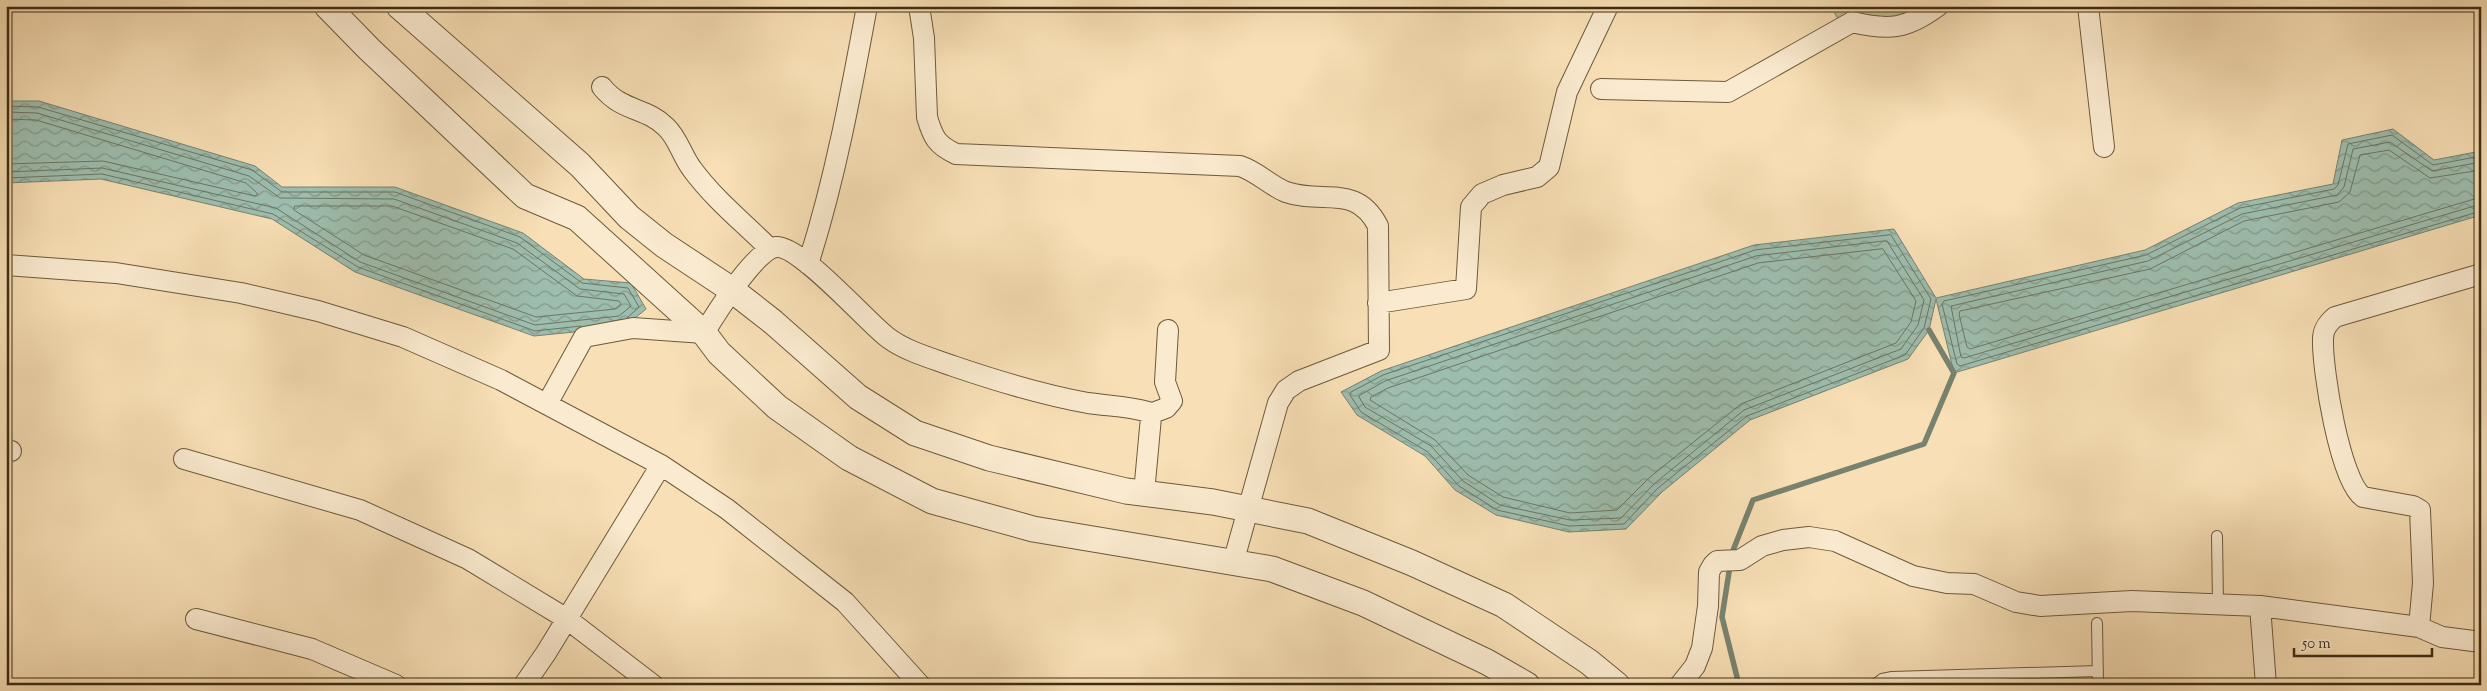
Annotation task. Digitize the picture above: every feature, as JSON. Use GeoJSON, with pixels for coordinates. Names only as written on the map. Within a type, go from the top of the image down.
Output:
{"type":"FeatureCollection","features":[{"type":"Feature","properties":{"kind":"street"},"geometry":{"type":"LineString","coordinates":[[314,6],[369,49]]}},
{"type":"Feature","properties":{"kind":"street"},"geometry":{"type":"LineString","coordinates":[[327,6],[369,49],[525,196],[577,218],[704,333],[718,353],[777,407],[848,458],[932,501],[1033,529],[1272,569],[1363,603],[1487,662],[1528,685]]}},
{"type":"Feature","properties":{"kind":"street"},"geometry":{"type":"LineString","coordinates":[[399,6],[580,166],[629,217],[664,245],[751,268]]}},
{"type":"Feature","properties":{"kind":"street"},"geometry":{"type":"LineString","coordinates":[[808,264],[819,232],[842,139],[867,6]]}},
{"type":"Feature","properties":{"kind":"street"},"geometry":{"type":"LineString","coordinates":[[919,6],[924,38],[927,117],[941,147],[956,154],[1240,166],[1254,170],[1271,184],[1287,192],[1351,200],[1364,206],[1378,226],[1379,350],[1299,381],[1286,390],[1278,403],[1233,563]]}},
{"type":"Feature","properties":{"kind":"street"},"geometry":{"type":"LineString","coordinates":[[1378,303],[1466,289],[1471,207],[1482,194],[1537,177],[1549,167],[1567,92],[1608,6]]}},
{"type":"Feature","properties":{"kind":"street"},"geometry":{"type":"LineString","coordinates":[[1600,89],[1728,92],[1852,22],[1881,27],[1901,26],[1919,20],[1938,6]]}},
{"type":"Feature","properties":{"kind":"street"},"geometry":{"type":"LineString","coordinates":[[2088,6],[2104,147]]}},
{"type":"Feature","properties":{"kind":"street"},"geometry":{"type":"LineString","coordinates":[[602,87],[611,99],[657,119],[668,128],[751,268],[773,322],[858,397],[915,433],[989,458],[1144,493],[1248,509],[1308,521],[1412,562],[1504,605],[1589,662],[1617,685]]}},
{"type":"Feature","properties":{"kind":"street"},"geometry":{"type":"LineString","coordinates":[[704,333],[751,268],[782,248],[808,264],[887,337],[905,347],[1004,383],[1087,402],[1143,410],[1150,414]]}},
{"type":"Feature","properties":{"kind":"street"},"geometry":{"type":"LineString","coordinates":[[6,264],[116,273],[241,293],[318,311],[403,337],[501,380],[661,465],[727,509],[846,602],[920,685]]}},
{"type":"Feature","properties":{"kind":"street"},"geometry":{"type":"LineString","coordinates":[[2420,627],[2423,584],[2420,510],[2413,506],[2364,497],[2358,493],[2347,469],[2330,404],[2322,338],[2326,325],[2335,317],[2481,274]]}},
{"type":"Feature","properties":{"kind":"street"},"geometry":{"type":"LineString","coordinates":[[548,404],[584,337],[633,328],[704,333]]}},
{"type":"Feature","properties":{"kind":"street"},"geometry":{"type":"LineString","coordinates":[[1150,414],[1166,408],[1172,401],[1165,382],[1168,330]]}},
{"type":"Feature","properties":{"kind":"street"},"geometry":{"type":"LineString","coordinates":[[1144,493],[1150,414]]}},
{"type":"Feature","properties":{"kind":"street"},"geometry":{"type":"LineString","coordinates":[[184,460],[360,510],[468,559],[567,619],[653,685]]}},
{"type":"Feature","properties":{"kind":"street"},"geometry":{"type":"LineString","coordinates":[[524,685],[567,619],[661,465]]}},
{"type":"Feature","properties":{"kind":"street"},"geometry":{"type":"LineString","coordinates":[[1680,685],[1695,666],[1702,648],[1708,606],[1709,572],[1727,561],[1762,546],[1783,540],[1809,537],[1835,541],[1913,576],[1947,582],[1974,584],[2016,602],[2040,606],[2056,607],[2132,601],[2260,606],[2420,627],[2442,637],[2481,642]]}},
{"type":"Feature","properties":{"kind":"street"},"geometry":{"type":"LineString","coordinates":[[2260,606],[2266,685]]}},
{"type":"Feature","properties":{"kind":"street"},"geometry":{"type":"LineString","coordinates":[[196,619],[312,649],[396,685]]}},
{"type":"Feature","properties":{"kind":"lane"},"geometry":{"type":"LineString","coordinates":[[2217,536],[2218,604]]}},
{"type":"Feature","properties":{"kind":"lane"},"geometry":{"type":"LineString","coordinates":[[2097,623],[2098,685]]}},
{"type":"Feature","properties":{"kind":"lane"},"geometry":{"type":"LineString","coordinates":[[1874,685],[1882,679],[1892,677],[2098,671]]}},
{"type":"Feature","properties":{"kind":"green space"},"geometry":{"type":"Polygon","coordinates":[[[1830,6],[1914,6],[1900,18],[1839,20],[1830,6]]]}},
{"type":"Feature","properties":{"kind":"water"},"geometry":{"type":"Polygon","coordinates":[[[6,101],[39,101],[255,166],[282,187],[395,187],[523,233],[584,279],[631,283],[646,309],[624,327],[534,336],[355,272],[272,219],[101,179],[6,183],[6,101]]]}},
{"type":"Feature","properties":{"kind":"water"},"geometry":{"type":"Polygon","coordinates":[[[2393,129],[2434,160],[2481,151],[2481,215],[1954,373],[1936,299],[1929,330],[1908,359],[1750,420],[1662,492],[1626,529],[1569,532],[1496,515],[1455,490],[1425,456],[1357,415],[1341,392],[1381,371],[1754,245],[1894,229],[1936,298],[2145,250],[2238,203],[2333,184],[2342,140],[2393,129]]]}},
{"type":"Feature","properties":{"kind":"waterway"},"geometry":{"type":"LineString","coordinates":[[1739,685],[1722,617],[1732,553],[1753,500],[1924,444],[1954,373],[1929,330]]}}]}
